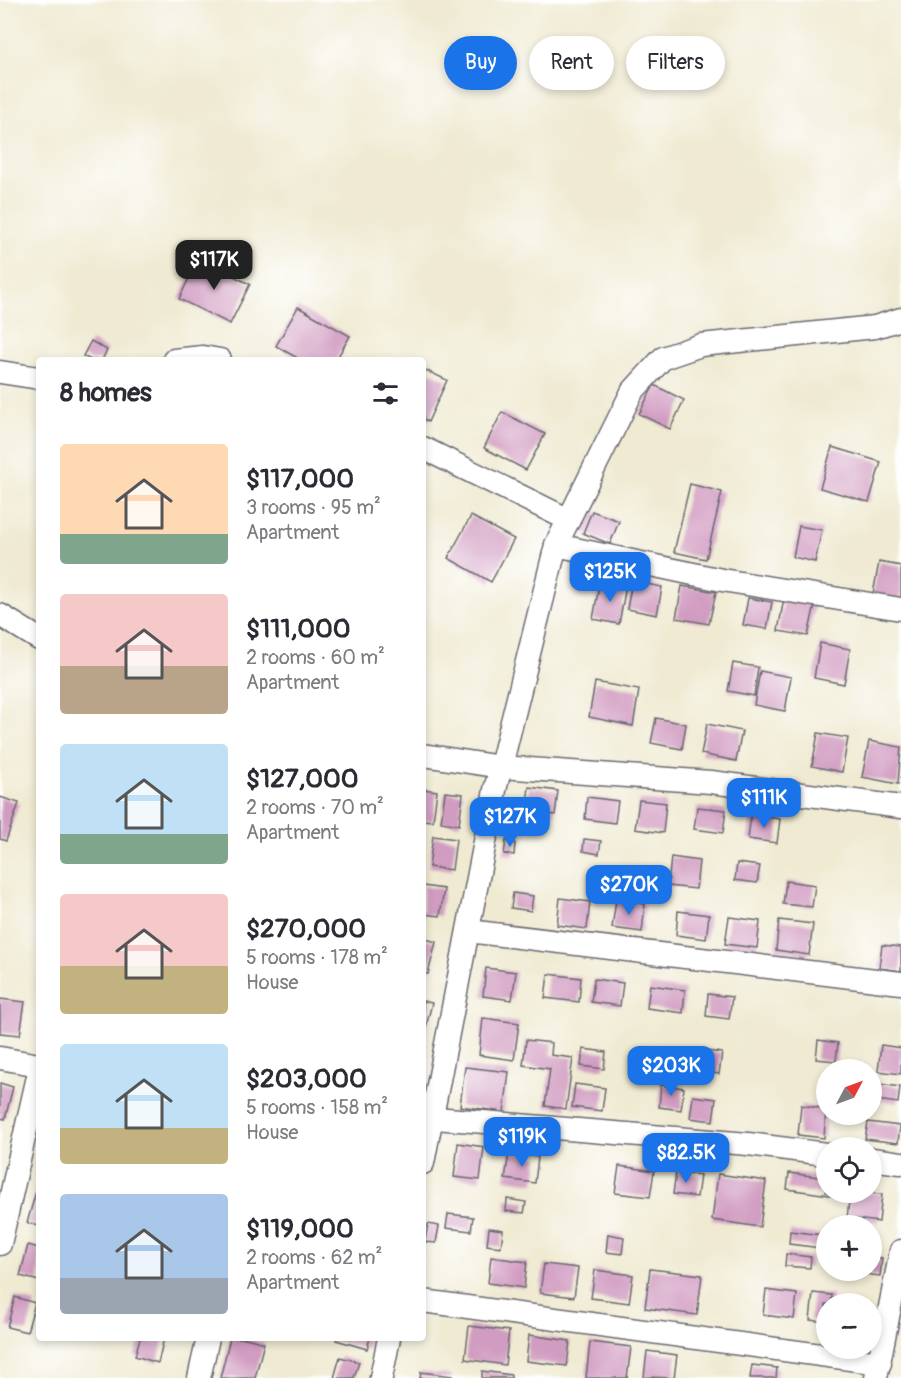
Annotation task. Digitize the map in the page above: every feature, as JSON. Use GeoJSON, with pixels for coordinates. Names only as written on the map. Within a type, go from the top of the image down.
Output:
{"type":"FeatureCollection","features":[{"type":"Feature","properties":{"kind":"street"},"geometry":{"type":"LineString","coordinates":[[816,1153],[748,1144],[427,1117],[501,767],[556,545],[632,392],[663,358],[701,345],[875,327],[901,319]]}},
{"type":"Feature","properties":{"kind":"street"},"geometry":{"type":"LineString","coordinates":[[0,372],[36,378]]}},
{"type":"Feature","properties":{"kind":"street"},"geometry":{"type":"LineString","coordinates":[[426,449],[569,520]]}},
{"type":"Feature","properties":{"kind":"street"},"geometry":{"type":"LineString","coordinates":[[556,545],[722,580],[901,609]]}},
{"type":"Feature","properties":{"kind":"street"},"geometry":{"type":"LineString","coordinates":[[0,615],[36,637]]}},
{"type":"Feature","properties":{"kind":"street"},"geometry":{"type":"LineString","coordinates":[[426,754],[501,767],[711,782],[901,807]]}},
{"type":"Feature","properties":{"kind":"street"},"geometry":{"type":"LineString","coordinates":[[468,931],[901,984]]}},
{"type":"Feature","properties":{"kind":"street"},"geometry":{"type":"LineString","coordinates":[[0,1058],[36,1064]]}},
{"type":"Feature","properties":{"kind":"street"},"geometry":{"type":"LineString","coordinates":[[0,1244],[36,1085]]}},
{"type":"Feature","properties":{"kind":"street"},"geometry":{"type":"LineString","coordinates":[[882,1160],[901,1163]]}},
{"type":"Feature","properties":{"kind":"street"},"geometry":{"type":"LineString","coordinates":[[426,1300],[878,1370],[901,1251]]}},
{"type":"Feature","properties":{"kind":"street"},"geometry":{"type":"LineString","coordinates":[[199,1378],[207,1341]]}},
{"type":"Feature","properties":{"kind":"street"},"geometry":{"type":"LineString","coordinates":[[381,1378],[388,1341]]}},
{"type":"Feature","properties":{"kind":"building"},"geometry":{"type":"Polygon","coordinates":[[[198,259],[250,284],[230,324],[179,299],[198,259]]]}},
{"type":"Feature","properties":{"kind":"building"},"geometry":{"type":"Polygon","coordinates":[[[298,307],[350,336],[338,357],[296,357],[276,346],[298,307]]]}},
{"type":"Feature","properties":{"kind":"building"},"geometry":{"type":"Polygon","coordinates":[[[91,341],[107,350],[104,357],[83,356],[91,341]]]}},
{"type":"Feature","properties":{"kind":"building"},"geometry":{"type":"Polygon","coordinates":[[[426,370],[447,380],[428,422],[426,421],[426,370]]]}},
{"type":"Feature","properties":{"kind":"building"},"geometry":{"type":"Polygon","coordinates":[[[654,385],[684,400],[670,429],[639,414],[654,385]]]}},
{"type":"Feature","properties":{"kind":"building"},"geometry":{"type":"Polygon","coordinates":[[[502,412],[545,434],[526,470],[484,448],[502,412]]]}},
{"type":"Feature","properties":{"kind":"building"},"geometry":{"type":"Polygon","coordinates":[[[832,447],[881,462],[869,502],[820,488],[832,447]]]}},
{"type":"Feature","properties":{"kind":"building"},"geometry":{"type":"Polygon","coordinates":[[[690,484],[722,492],[706,559],[674,552],[690,484]]]}},
{"type":"Feature","properties":{"kind":"building"},"geometry":{"type":"Polygon","coordinates":[[[592,511],[619,521],[610,544],[583,533],[592,511]]]}},
{"type":"Feature","properties":{"kind":"building"},"geometry":{"type":"Polygon","coordinates":[[[471,516],[514,539],[491,582],[448,558],[471,516]]]}},
{"type":"Feature","properties":{"kind":"building"},"geometry":{"type":"Polygon","coordinates":[[[799,526],[822,530],[815,562],[793,557],[799,526]]]}},
{"type":"Feature","properties":{"kind":"building"},"geometry":{"type":"Polygon","coordinates":[[[879,562],[901,566],[901,600],[873,594],[879,562]]]}},
{"type":"Feature","properties":{"kind":"building"},"geometry":{"type":"Polygon","coordinates":[[[600,581],[626,586],[619,624],[593,619],[600,581]]]}},
{"type":"Feature","properties":{"kind":"building"},"geometry":{"type":"Polygon","coordinates":[[[632,581],[662,587],[657,615],[627,609],[632,581]]]}},
{"type":"Feature","properties":{"kind":"building"},"geometry":{"type":"Polygon","coordinates":[[[682,586],[716,592],[709,624],[676,618],[682,586]]]}},
{"type":"Feature","properties":{"kind":"building"},"geometry":{"type":"Polygon","coordinates":[[[748,598],[772,602],[767,629],[743,625],[748,598]]]}},
{"type":"Feature","properties":{"kind":"building"},"geometry":{"type":"Polygon","coordinates":[[[784,598],[815,604],[808,636],[778,631],[784,598]]]}},
{"type":"Feature","properties":{"kind":"building"},"geometry":{"type":"Polygon","coordinates":[[[820,643],[850,649],[844,684],[814,678],[820,643]]]}},
{"type":"Feature","properties":{"kind":"building"},"geometry":{"type":"Polygon","coordinates":[[[733,663],[758,667],[754,696],[728,691],[733,663]]]}},
{"type":"Feature","properties":{"kind":"building"},"geometry":{"type":"Polygon","coordinates":[[[760,671],[791,677],[785,711],[754,705],[760,671]]]}},
{"type":"Feature","properties":{"kind":"building"},"geometry":{"type":"Polygon","coordinates":[[[595,682],[639,690],[633,726],[589,717],[595,682]]]}},
{"type":"Feature","properties":{"kind":"building"},"geometry":{"type":"Polygon","coordinates":[[[656,718],[686,724],[682,749],[651,743],[656,718]]]}},
{"type":"Feature","properties":{"kind":"building"},"geometry":{"type":"Polygon","coordinates":[[[707,724],[742,731],[736,761],[701,754],[707,724]]]}},
{"type":"Feature","properties":{"kind":"building"},"geometry":{"type":"Polygon","coordinates":[[[818,733],[848,738],[842,772],[812,766],[818,733]]]}},
{"type":"Feature","properties":{"kind":"building"},"geometry":{"type":"Polygon","coordinates":[[[869,741],[901,747],[898,784],[862,777],[869,741]]]}},
{"type":"Feature","properties":{"kind":"building"},"geometry":{"type":"Polygon","coordinates":[[[529,787],[558,791],[555,815],[526,811],[529,787]]]}},
{"type":"Feature","properties":{"kind":"building"},"geometry":{"type":"Polygon","coordinates":[[[426,789],[437,791],[433,821],[426,820],[426,789]]]}},
{"type":"Feature","properties":{"kind":"building"},"geometry":{"type":"Polygon","coordinates":[[[445,792],[463,794],[459,825],[441,822],[445,792]]]}},
{"type":"Feature","properties":{"kind":"building"},"geometry":{"type":"Polygon","coordinates":[[[0,797],[19,803],[6,841],[0,839],[0,797]]]}},
{"type":"Feature","properties":{"kind":"building"},"geometry":{"type":"Polygon","coordinates":[[[587,797],[618,801],[615,823],[585,819],[587,797]]]}},
{"type":"Feature","properties":{"kind":"building"},"geometry":{"type":"Polygon","coordinates":[[[639,800],[666,803],[663,833],[635,829],[639,800]]]}},
{"type":"Feature","properties":{"kind":"building"},"geometry":{"type":"Polygon","coordinates":[[[697,807],[726,810],[723,833],[694,829],[697,807]]]}},
{"type":"Feature","properties":{"kind":"building"},"geometry":{"type":"Polygon","coordinates":[[[751,815],[780,819],[777,843],[748,839],[751,815]]]}},
{"type":"Feature","properties":{"kind":"building"},"geometry":{"type":"Polygon","coordinates":[[[433,836],[456,839],[452,870],[429,867],[433,836]]]}},
{"type":"Feature","properties":{"kind":"building"},"geometry":{"type":"Polygon","coordinates":[[[584,839],[601,841],[599,854],[583,851],[584,839]]]}},
{"type":"Feature","properties":{"kind":"building"},"geometry":{"type":"Polygon","coordinates":[[[506,841],[515,843],[514,855],[504,854],[506,841]]]}},
{"type":"Feature","properties":{"kind":"building"},"geometry":{"type":"Polygon","coordinates":[[[671,857],[699,861],[696,889],[668,886],[671,857]]]}},
{"type":"Feature","properties":{"kind":"building"},"geometry":{"type":"Polygon","coordinates":[[[737,863],[760,866],[757,883],[735,880],[737,863]]]}},
{"type":"Feature","properties":{"kind":"building"},"geometry":{"type":"Polygon","coordinates":[[[786,881],[815,885],[812,907],[783,904],[786,881]]]}},
{"type":"Feature","properties":{"kind":"building"},"geometry":{"type":"Polygon","coordinates":[[[426,886],[444,889],[440,916],[426,914],[426,886]]]}},
{"type":"Feature","properties":{"kind":"building"},"geometry":{"type":"Polygon","coordinates":[[[513,893],[533,896],[531,911],[511,908],[513,893]]]}},
{"type":"Feature","properties":{"kind":"building"},"geometry":{"type":"Polygon","coordinates":[[[560,898],[590,902],[587,929],[557,925],[560,898]]]}},
{"type":"Feature","properties":{"kind":"building"},"geometry":{"type":"Polygon","coordinates":[[[616,900],[645,904],[642,932],[612,928],[616,900]]]}},
{"type":"Feature","properties":{"kind":"building"},"geometry":{"type":"Polygon","coordinates":[[[678,911],[709,915],[706,939],[676,935],[678,911]]]}},
{"type":"Feature","properties":{"kind":"building"},"geometry":{"type":"Polygon","coordinates":[[[729,917],[760,921],[757,948],[725,944],[729,917]]]}},
{"type":"Feature","properties":{"kind":"building"},"geometry":{"type":"Polygon","coordinates":[[[779,920],[813,924],[809,955],[776,950],[779,920]]]}},
{"type":"Feature","properties":{"kind":"building"},"geometry":{"type":"Polygon","coordinates":[[[426,939],[436,942],[428,974],[426,974],[426,939]]]}},
{"type":"Feature","properties":{"kind":"building"},"geometry":{"type":"Polygon","coordinates":[[[882,945],[901,947],[901,971],[879,968],[882,945]]]}},
{"type":"Feature","properties":{"kind":"building"},"geometry":{"type":"Polygon","coordinates":[[[486,968],[516,972],[512,1000],[483,996],[486,968]]]}},
{"type":"Feature","properties":{"kind":"building"},"geometry":{"type":"Polygon","coordinates":[[[548,974],[581,978],[579,1002],[545,998],[548,974]]]}},
{"type":"Feature","properties":{"kind":"building"},"geometry":{"type":"Polygon","coordinates":[[[594,979],[623,983],[620,1006],[591,1002],[594,979]]]}},
{"type":"Feature","properties":{"kind":"building"},"geometry":{"type":"Polygon","coordinates":[[[650,985],[685,990],[683,1013],[647,1008],[650,985]]]}},
{"type":"Feature","properties":{"kind":"building"},"geometry":{"type":"Polygon","coordinates":[[[708,994],[732,997],[729,1019],[706,1016],[708,994]]]}},
{"type":"Feature","properties":{"kind":"building"},"geometry":{"type":"Polygon","coordinates":[[[0,999],[25,1002],[20,1035],[0,1033],[0,999]]]}},
{"type":"Feature","properties":{"kind":"building"},"geometry":{"type":"Polygon","coordinates":[[[426,1002],[432,1003],[426,1027],[426,1002]]]}},
{"type":"Feature","properties":{"kind":"building"},"geometry":{"type":"Polygon","coordinates":[[[483,1018],[519,1023],[514,1060],[479,1055],[483,1018]]]}},
{"type":"Feature","properties":{"kind":"building"},"geometry":{"type":"Polygon","coordinates":[[[526,1040],[552,1043],[551,1055],[573,1058],[566,1109],[545,1106],[550,1069],[523,1065],[526,1040]]]}},
{"type":"Feature","properties":{"kind":"building"},"geometry":{"type":"Polygon","coordinates":[[[818,1040],[838,1043],[836,1059],[816,1059],[818,1040]]]}},
{"type":"Feature","properties":{"kind":"building"},"geometry":{"type":"Polygon","coordinates":[[[881,1045],[901,1048],[901,1074],[882,1072],[882,1059],[879,1059],[881,1045]]]}},
{"type":"Feature","properties":{"kind":"building"},"geometry":{"type":"Polygon","coordinates":[[[583,1049],[606,1052],[604,1069],[581,1066],[583,1049]]]}},
{"type":"Feature","properties":{"kind":"building"},"geometry":{"type":"Polygon","coordinates":[[[698,1050],[722,1053],[719,1074],[696,1071],[698,1050]]]}},
{"type":"Feature","properties":{"kind":"building"},"geometry":{"type":"Polygon","coordinates":[[[647,1053],[686,1058],[683,1082],[644,1077],[647,1053]]]}},
{"type":"Feature","properties":{"kind":"building"},"geometry":{"type":"Polygon","coordinates":[[[465,1067],[509,1072],[504,1112],[460,1106],[465,1067]]]}},
{"type":"Feature","properties":{"kind":"building"},"geometry":{"type":"Polygon","coordinates":[[[0,1083],[13,1087],[5,1119],[0,1118],[0,1083]]]}},
{"type":"Feature","properties":{"kind":"building"},"geometry":{"type":"Polygon","coordinates":[[[575,1084],[605,1088],[602,1111],[572,1107],[575,1084]]]}},
{"type":"Feature","properties":{"kind":"building"},"geometry":{"type":"Polygon","coordinates":[[[882,1084],[900,1087],[898,1103],[882,1101],[882,1084]]]}},
{"type":"Feature","properties":{"kind":"building"},"geometry":{"type":"Polygon","coordinates":[[[661,1085],[684,1088],[681,1110],[659,1107],[661,1085]]]}},
{"type":"Feature","properties":{"kind":"building"},"geometry":{"type":"Polygon","coordinates":[[[693,1096],[716,1099],[713,1121],[690,1118],[693,1096]]]}},
{"type":"Feature","properties":{"kind":"building"},"geometry":{"type":"Polygon","coordinates":[[[801,1105],[816,1107],[816,1125],[825,1125],[824,1137],[798,1135],[801,1105]]]}},
{"type":"Feature","properties":{"kind":"building"},"geometry":{"type":"Polygon","coordinates":[[[867,1125],[900,1126],[898,1143],[882,1141],[882,1137],[865,1137],[867,1125]]]}},
{"type":"Feature","properties":{"kind":"building"},"geometry":{"type":"Polygon","coordinates":[[[458,1143],[484,1147],[480,1180],[454,1177],[458,1143]]]}},
{"type":"Feature","properties":{"kind":"building"},"geometry":{"type":"Polygon","coordinates":[[[509,1153],[538,1157],[535,1183],[505,1179],[509,1153]]]}},
{"type":"Feature","properties":{"kind":"building"},"geometry":{"type":"Polygon","coordinates":[[[619,1166],[654,1171],[650,1197],[615,1193],[619,1166]]]}},
{"type":"Feature","properties":{"kind":"building"},"geometry":{"type":"Polygon","coordinates":[[[676,1172],[700,1175],[697,1197],[673,1194],[676,1172]]]}},
{"type":"Feature","properties":{"kind":"building"},"geometry":{"type":"Polygon","coordinates":[[[789,1173],[816,1177],[816,1193],[787,1189],[789,1173]]]}},
{"type":"Feature","properties":{"kind":"building"},"geometry":{"type":"Polygon","coordinates":[[[718,1174],[766,1181],[760,1227],[712,1220],[718,1174]]]}},
{"type":"Feature","properties":{"kind":"building"},"geometry":{"type":"Polygon","coordinates":[[[36,1192],[36,1225],[27,1223],[36,1192]]]}},
{"type":"Feature","properties":{"kind":"building"},"geometry":{"type":"Polygon","coordinates":[[[507,1199],[526,1202],[524,1213],[506,1211],[507,1199]]]}},
{"type":"Feature","properties":{"kind":"building"},"geometry":{"type":"Polygon","coordinates":[[[849,1203],[881,1203],[880,1215],[847,1215],[849,1203]]]}},
{"type":"Feature","properties":{"kind":"building"},"geometry":{"type":"Polygon","coordinates":[[[448,1214],[473,1217],[471,1231],[446,1228],[448,1214]]]}},
{"type":"Feature","properties":{"kind":"building"},"geometry":{"type":"Polygon","coordinates":[[[428,1224],[439,1226],[436,1243],[426,1242],[428,1224]]]}},
{"type":"Feature","properties":{"kind":"building"},"geometry":{"type":"Polygon","coordinates":[[[489,1228],[503,1230],[501,1247],[487,1245],[489,1228]]]}},
{"type":"Feature","properties":{"kind":"building"},"geometry":{"type":"Polygon","coordinates":[[[790,1231],[816,1234],[816,1247],[789,1244],[790,1231]]]}},
{"type":"Feature","properties":{"kind":"building"},"geometry":{"type":"Polygon","coordinates":[[[608,1234],[624,1237],[622,1254],[606,1252],[608,1234]]]}},
{"type":"Feature","properties":{"kind":"building"},"geometry":{"type":"Polygon","coordinates":[[[28,1245],[36,1247],[36,1280],[20,1276],[28,1245]]]}},
{"type":"Feature","properties":{"kind":"building"},"geometry":{"type":"Polygon","coordinates":[[[786,1254],[811,1257],[810,1268],[785,1266],[786,1254]]]}},
{"type":"Feature","properties":{"kind":"building"},"geometry":{"type":"Polygon","coordinates":[[[491,1257],[527,1262],[524,1288],[488,1283],[491,1257]]]}},
{"type":"Feature","properties":{"kind":"building"},"geometry":{"type":"Polygon","coordinates":[[[544,1264],[578,1268],[574,1297],[540,1293],[544,1264]]]}},
{"type":"Feature","properties":{"kind":"building"},"geometry":{"type":"Polygon","coordinates":[[[650,1269],[702,1275],[697,1315],[645,1308],[650,1269]]]}},
{"type":"Feature","properties":{"kind":"building"},"geometry":{"type":"Polygon","coordinates":[[[595,1270],[633,1275],[629,1303],[591,1298],[595,1270]]]}},
{"type":"Feature","properties":{"kind":"building"},"geometry":{"type":"Polygon","coordinates":[[[766,1290],[797,1294],[794,1319],[763,1315],[766,1290]]]}},
{"type":"Feature","properties":{"kind":"building"},"geometry":{"type":"Polygon","coordinates":[[[813,1293],[816,1293],[816,1321],[810,1320],[813,1293]]]}},
{"type":"Feature","properties":{"kind":"building"},"geometry":{"type":"Polygon","coordinates":[[[15,1297],[35,1303],[27,1332],[7,1327],[15,1297]]]}},
{"type":"Feature","properties":{"kind":"building"},"geometry":{"type":"Polygon","coordinates":[[[469,1326],[509,1331],[505,1365],[465,1359],[469,1326]]]}},
{"type":"Feature","properties":{"kind":"building"},"geometry":{"type":"Polygon","coordinates":[[[529,1335],[570,1341],[567,1366],[526,1361],[529,1335]]]}},
{"type":"Feature","properties":{"kind":"building"},"geometry":{"type":"Polygon","coordinates":[[[139,1341],[163,1341],[158,1363],[135,1356],[139,1341]]]}},
{"type":"Feature","properties":{"kind":"building"},"geometry":{"type":"Polygon","coordinates":[[[229,1341],[264,1343],[255,1378],[220,1378],[229,1341]]]}},
{"type":"Feature","properties":{"kind":"building"},"geometry":{"type":"Polygon","coordinates":[[[339,1341],[369,1341],[367,1349],[339,1341]]]}},
{"type":"Feature","properties":{"kind":"building"},"geometry":{"type":"Polygon","coordinates":[[[590,1342],[631,1347],[627,1378],[586,1378],[590,1342]]]}},
{"type":"Feature","properties":{"kind":"building"},"geometry":{"type":"Polygon","coordinates":[[[647,1351],[677,1355],[674,1378],[644,1377],[647,1351]]]}},
{"type":"Feature","properties":{"kind":"building"},"geometry":{"type":"Polygon","coordinates":[[[340,1357],[359,1362],[354,1378],[334,1378],[340,1357]]]}},
{"type":"Feature","properties":{"kind":"building"},"geometry":{"type":"Polygon","coordinates":[[[752,1365],[777,1368],[776,1378],[750,1378],[752,1365]]]}},
{"type":"Feature","properties":{"kind":"building"},"geometry":{"type":"Polygon","coordinates":[[[482,1371],[511,1375],[511,1378],[482,1378],[482,1371]]]}},
{"type":"Feature","properties":{"kind":"building"},"geometry":{"type":"Polygon","coordinates":[[[421,1372],[452,1376],[452,1378],[420,1378],[421,1372]]]}}]}
